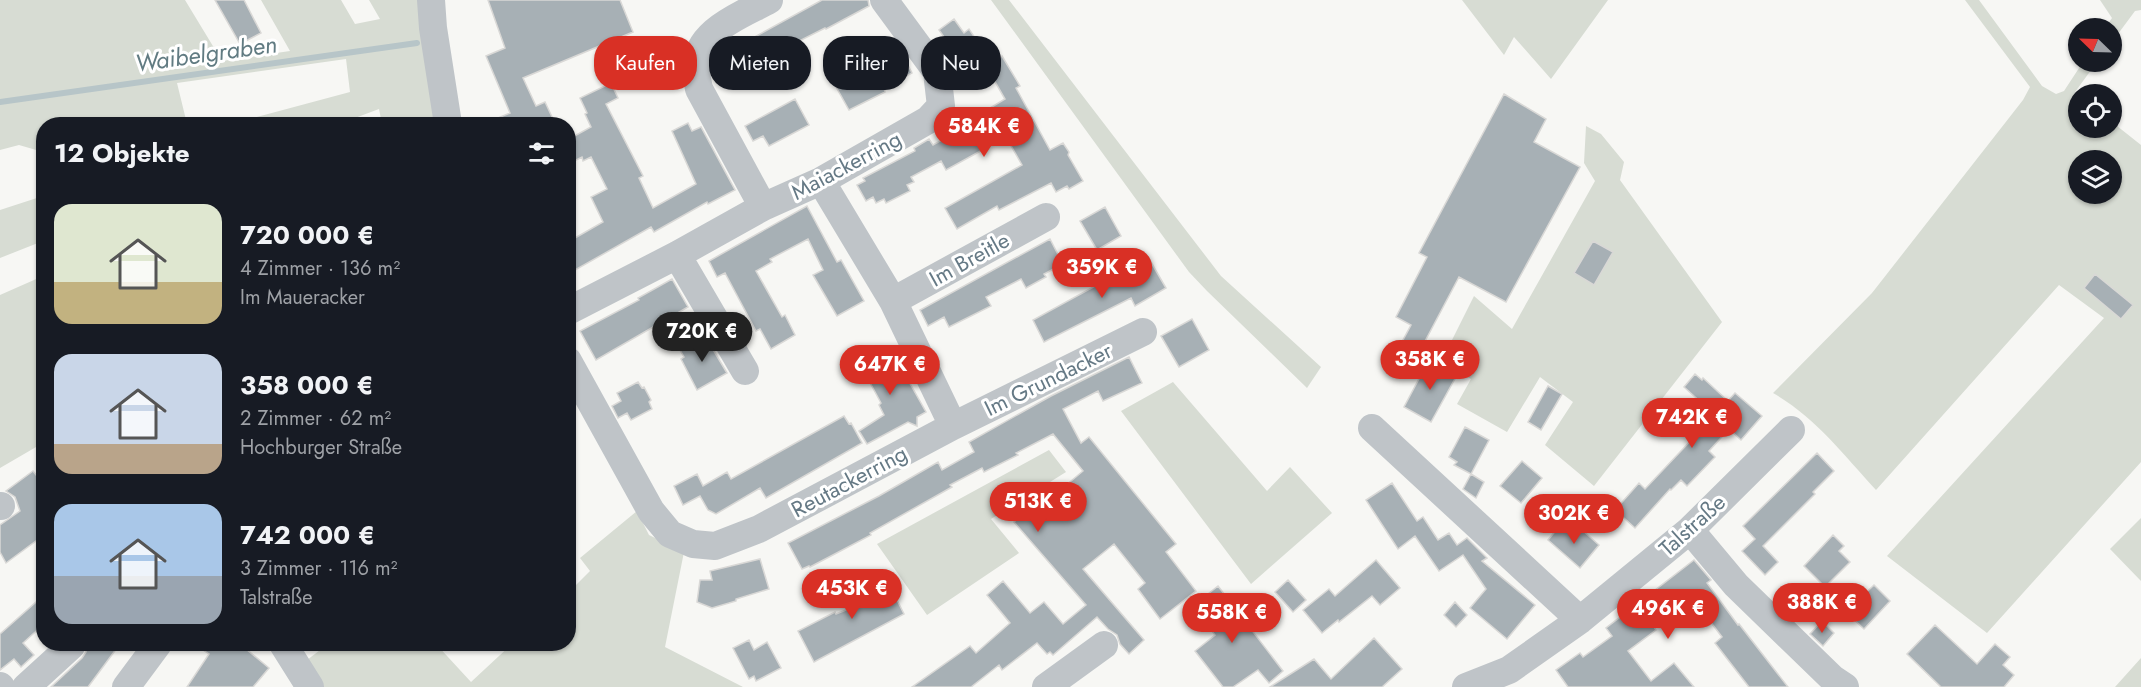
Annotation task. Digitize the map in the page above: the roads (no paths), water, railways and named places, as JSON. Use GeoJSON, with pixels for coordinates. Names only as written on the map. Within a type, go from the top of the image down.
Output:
{"type":"FeatureCollection","features":[{"type":"Feature","properties":{"kind":"street"},"geometry":{"type":"LineString","coordinates":[[431,0],[447,117]]}},
{"type":"Feature","properties":{"kind":"street","name":"Maiackerring"},"geometry":{"type":"LineString","coordinates":[[763,207],[699,88],[695,69],[702,45],[716,29],[769,0]]}},
{"type":"Feature","properties":{"kind":"street","name":"Maiackerring"},"geometry":{"type":"LineString","coordinates":[[576,306],[677,255],[763,207],[821,181],[928,120],[941,106],[937,72],[884,0]]}},
{"type":"Feature","properties":{"kind":"street"},"geometry":{"type":"LineString","coordinates":[[821,181],[893,301],[953,426]]}},
{"type":"Feature","properties":{"kind":"street","name":"Im Breitle"},"geometry":{"type":"LineString","coordinates":[[893,301],[1046,217]]}},
{"type":"Feature","properties":{"kind":"street"},"geometry":{"type":"LineString","coordinates":[[677,255],[745,370]]}},
{"type":"Feature","properties":{"kind":"street","name":"Im Grundacker"},"geometry":{"type":"LineString","coordinates":[[953,426],[1143,332]]}},
{"type":"Feature","properties":{"kind":"street","name":"Reutackerring"},"geometry":{"type":"LineString","coordinates":[[576,375],[651,511],[670,534],[693,544],[715,546],[759,529],[953,426]]}},
{"type":"Feature","properties":{"kind":"street"},"geometry":{"type":"LineString","coordinates":[[1372,428],[1580,620]]}},
{"type":"Feature","properties":{"kind":"street","name":"Talstraße"},"geometry":{"type":"LineString","coordinates":[[1466,687],[1515,679],[1580,620],[1690,530],[1791,430]]}},
{"type":"Feature","properties":{"kind":"street"},"geometry":{"type":"LineString","coordinates":[[1690,530],[1737,585],[1833,679],[1845,687]]}},
{"type":"Feature","properties":{"kind":"street"},"geometry":{"type":"LineString","coordinates":[[1046,687],[1104,645]]}},
{"type":"Feature","properties":{"kind":"street"},"geometry":{"type":"LineString","coordinates":[[26,687],[66,651]]}},
{"type":"Feature","properties":{"kind":"street"},"geometry":{"type":"LineString","coordinates":[[126,687],[153,651]]}},
{"type":"Feature","properties":{"kind":"street"},"geometry":{"type":"LineString","coordinates":[[287,651],[310,687]]}},
{"type":"Feature","properties":{"kind":"waterway","name":"Waibelgraben"},"geometry":{"type":"LineString","coordinates":[[0,102],[417,43]]}}]}
